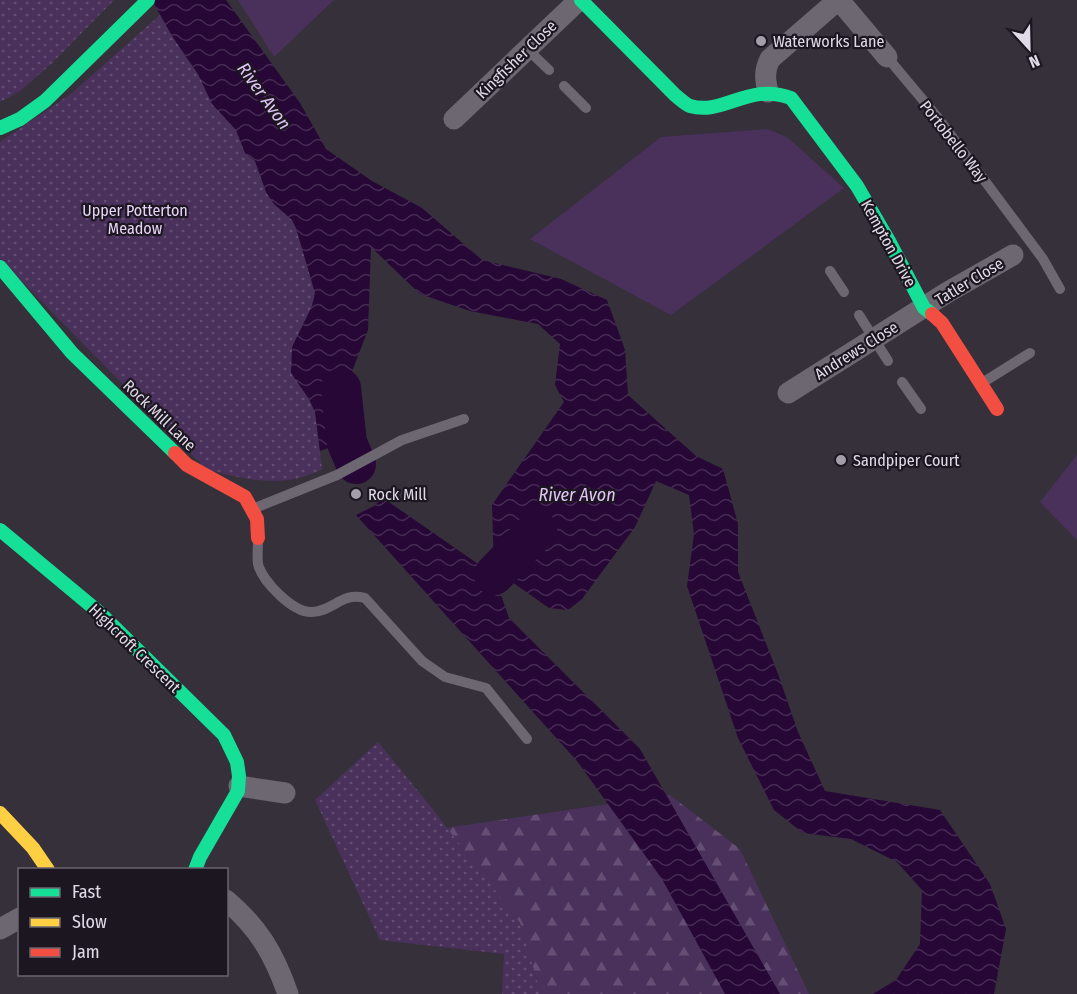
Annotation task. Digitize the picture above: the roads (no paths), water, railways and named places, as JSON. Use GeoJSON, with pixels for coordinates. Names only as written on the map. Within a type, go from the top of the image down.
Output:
{"type":"FeatureCollection","features":[{"type":"Feature","properties":{"kind":"street"},"geometry":{"type":"LineString","coordinates":[[0,128],[33,110],[148,0]]}},
{"type":"Feature","properties":{"kind":"street"},"geometry":{"type":"LineString","coordinates":[[580,0],[675,95],[691,106],[708,106],[768,92]]}},
{"type":"Feature","properties":{"kind":"street","name":"Kingfisher Close"},"geometry":{"type":"LineString","coordinates":[[454,119],[580,0]]}},
{"type":"Feature","properties":{"kind":"street","name":"Portobello Way"},"geometry":{"type":"LineString","coordinates":[[768,92],[765,78],[766,68],[771,59],[838,0],[887,57]]}},
{"type":"Feature","properties":{"kind":"street","name":"Kempton Drive"},"geometry":{"type":"LineString","coordinates":[[768,92],[781,93],[791,98],[830,148],[857,186],[890,241],[924,308],[942,323],[997,409]]}},
{"type":"Feature","properties":{"kind":"street","name":"Tatler Close"},"geometry":{"type":"LineString","coordinates":[[924,308],[989,267],[1013,255]]}},
{"type":"Feature","properties":{"kind":"street","name":"Rock Mill Lane"},"geometry":{"type":"LineString","coordinates":[[0,267],[72,353],[188,465],[245,498],[253,509]]}},
{"type":"Feature","properties":{"kind":"street","name":"Andrews Close"},"geometry":{"type":"LineString","coordinates":[[788,393],[924,308]]}},
{"type":"Feature","properties":{"kind":"street"},"geometry":{"type":"LineString","coordinates":[[253,509],[257,519],[258,538]]}},
{"type":"Feature","properties":{"kind":"street","name":"Highcroft Crescent"},"geometry":{"type":"LineString","coordinates":[[0,530],[101,614],[224,735],[239,765],[239,786]]}},
{"type":"Feature","properties":{"kind":"street"},"geometry":{"type":"LineString","coordinates":[[196,868],[234,801],[239,786],[285,793]]}},
{"type":"Feature","properties":{"kind":"street"},"geometry":{"type":"LineString","coordinates":[[0,813],[33,848],[47,868]]}},
{"type":"Feature","properties":{"kind":"street"},"geometry":{"type":"LineString","coordinates":[[228,902],[246,918],[269,947],[288,994]]}},
{"type":"Feature","properties":{"kind":"street"},"geometry":{"type":"LineString","coordinates":[[0,929],[18,919]]}},
{"type":"Feature","properties":{"kind":"lane"},"geometry":{"type":"LineString","coordinates":[[527,49],[549,70]]}},
{"type":"Feature","properties":{"kind":"lane","name":"Portobello Way"},"geometry":{"type":"LineString","coordinates":[[887,57],[952,137],[1043,259],[1060,289]]}},
{"type":"Feature","properties":{"kind":"lane"},"geometry":{"type":"LineString","coordinates":[[564,86],[586,108]]}},
{"type":"Feature","properties":{"kind":"lane"},"geometry":{"type":"LineString","coordinates":[[830,271],[844,292]]}},
{"type":"Feature","properties":{"kind":"lane"},"geometry":{"type":"LineString","coordinates":[[859,315],[888,361]]}},
{"type":"Feature","properties":{"kind":"lane"},"geometry":{"type":"LineString","coordinates":[[982,383],[1030,353]]}},
{"type":"Feature","properties":{"kind":"lane"},"geometry":{"type":"LineString","coordinates":[[902,382],[921,409]]}},
{"type":"Feature","properties":{"kind":"lane"},"geometry":{"type":"LineString","coordinates":[[253,509],[337,475],[402,440],[464,419]]}},
{"type":"Feature","properties":{"kind":"lane"},"geometry":{"type":"LineString","coordinates":[[258,538],[258,563],[262,573],[288,602],[303,611],[314,612],[349,597],[365,598],[422,661],[445,677],[486,688],[527,739]]}},
{"type":"Feature","properties":{"kind":"water","name":"River Avon"},"geometry":{"type":"Polygon","coordinates":[[[152,0],[226,0],[300,103],[326,149],[372,181],[422,208],[482,260],[561,279],[607,300],[625,350],[628,395],[696,456],[723,469],[738,524],[738,572],[798,732],[825,791],[940,810],[990,884],[1006,929],[994,994],[873,994],[896,980],[920,944],[922,890],[897,862],[851,839],[803,833],[774,810],[738,738],[687,586],[694,534],[689,495],[656,481],[635,527],[582,599],[568,610],[549,608],[494,566],[492,505],[564,402],[555,385],[560,344],[538,324],[470,311],[420,294],[371,247],[368,330],[351,374],[355,426],[359,437],[320,451],[315,412],[291,373],[292,347],[312,306],[315,293],[296,228],[292,220],[274,204],[266,192],[255,161],[245,153],[236,130],[212,104],[198,74],[172,36],[152,0]]]}},
{"type":"Feature","properties":{"kind":"water"},"geometry":{"type":"Polygon","coordinates":[[[383,498],[494,575],[509,618],[640,749],[780,994],[725,994],[662,879],[577,761],[356,515],[374,506],[383,498]]]}},
{"type":"Feature","properties":{"kind":"waterway","name":"River Avon"},"geometry":{"type":"LineString","coordinates":[[341,388],[347,443],[356,464]]}},
{"type":"Feature","properties":{"kind":"waterway"},"geometry":{"type":"LineString","coordinates":[[494,575],[537,530]]}},
{"type":"Feature","properties":{"kind":"place","name":"Waterworks Lane"},"geometry":{"type":"Point","coordinates":[761,41]}},
{"type":"Feature","properties":{"kind":"place","name":"Sandpiper Court"},"geometry":{"type":"Point","coordinates":[841,460]}},
{"type":"Feature","properties":{"kind":"place","name":"Rock Mill"},"geometry":{"type":"Point","coordinates":[356,494]}},
{"type":"Feature","properties":{"kind":"park label","name":"Upper Potterton Meadow"},"geometry":{"type":"Point","coordinates":[135,219]}}]}
